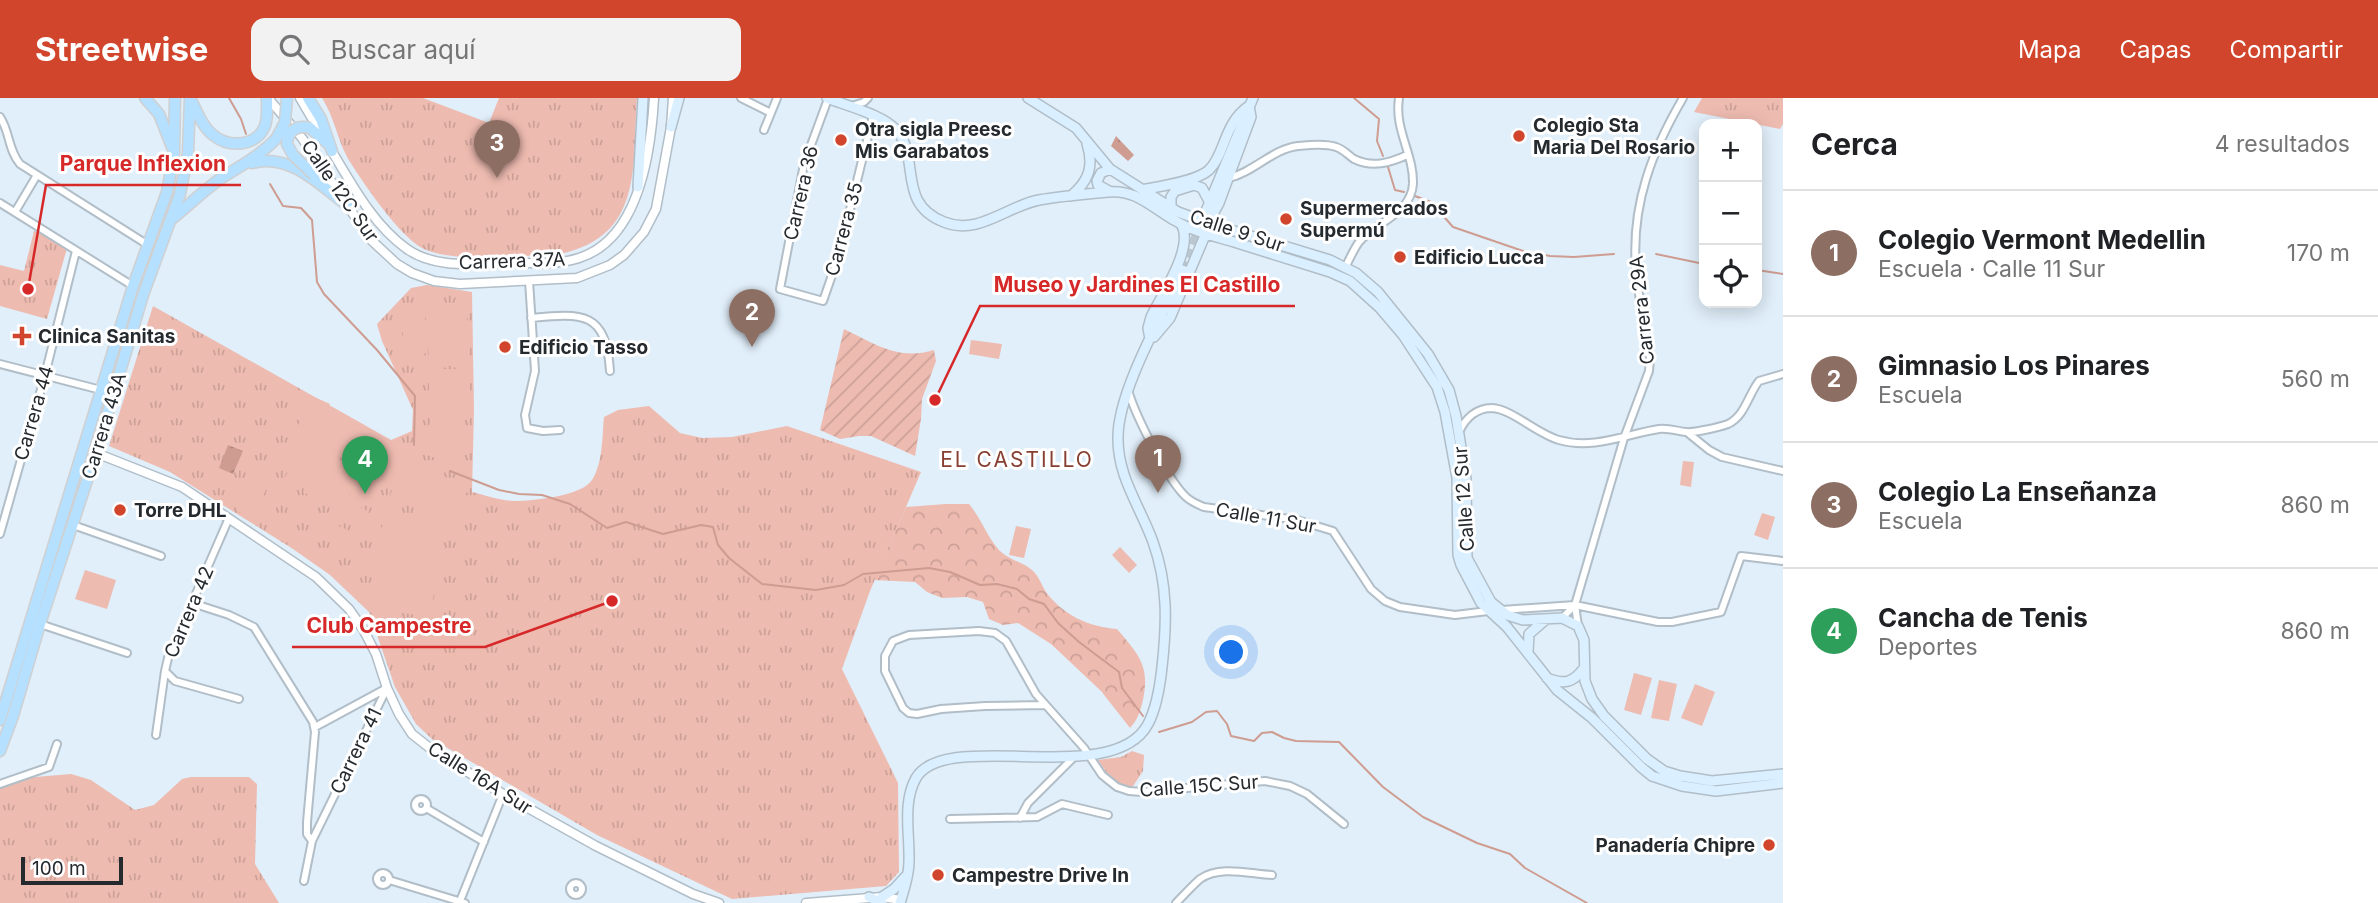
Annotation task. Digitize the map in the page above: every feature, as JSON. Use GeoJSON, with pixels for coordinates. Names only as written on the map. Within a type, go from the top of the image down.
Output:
{"type":"FeatureCollection","features":[{"type":"Feature","properties":{"kind":"main road"},"geometry":{"type":"LineString","coordinates":[[145,98],[159,114],[174,154]]}},
{"type":"Feature","properties":{"kind":"main road"},"geometry":{"type":"LineString","coordinates":[[190,98],[211,134],[224,142],[234,144],[244,143],[260,135],[267,118],[267,98]]}},
{"type":"Feature","properties":{"kind":"main road","name":"Carrera 43A"},"geometry":{"type":"LineString","coordinates":[[4,716],[40,624],[73,526],[143,295],[184,177],[189,140],[190,98]]}},
{"type":"Feature","properties":{"kind":"main road"},"geometry":{"type":"LineString","coordinates":[[169,222],[202,193],[248,164],[276,139],[285,122],[287,98]]}},
{"type":"Feature","properties":{"kind":"main road"},"geometry":{"type":"LineString","coordinates":[[308,98],[321,119],[329,147]]}},
{"type":"Feature","properties":{"kind":"main road"},"geometry":{"type":"LineString","coordinates":[[638,187],[643,98]]}},
{"type":"Feature","properties":{"kind":"main road"},"geometry":{"type":"LineString","coordinates":[[671,127],[675,98]]}},
{"type":"Feature","properties":{"kind":"main road","name":"Calle 9 Sur"},"geometry":{"type":"LineString","coordinates":[[828,98],[893,126],[904,142],[910,180],[916,196],[931,215],[942,222],[967,226],[980,224],[1028,203],[1109,192],[1137,196],[1181,224],[1207,228],[1346,266],[1353,277]]}},
{"type":"Feature","properties":{"kind":"main road","name":"Calle 9 Sur"},"geometry":{"type":"LineString","coordinates":[[1028,98],[1084,136],[1111,169],[1207,228],[1330,272],[1353,277]]}},
{"type":"Feature","properties":{"kind":"main road","name":"Carrera 43A"},"geometry":{"type":"LineString","coordinates":[[0,751],[4,716],[132,286],[167,192],[174,154],[175,99]]}},
{"type":"Feature","properties":{"kind":"main road"},"geometry":{"type":"LineString","coordinates":[[1150,340],[1170,318],[1213,217],[1251,117],[1251,102]]}},
{"type":"Feature","properties":{"kind":"main road"},"geometry":{"type":"LineString","coordinates":[[1146,189],[1207,172],[1215,162],[1230,126],[1251,102]]}},
{"type":"Feature","properties":{"kind":"main road"},"geometry":{"type":"LineString","coordinates":[[1171,207],[1171,197],[1175,191],[1194,185],[1202,188],[1207,206],[1251,102]]}},
{"type":"Feature","properties":{"kind":"main road"},"geometry":{"type":"LineString","coordinates":[[329,147],[310,128],[296,128],[289,134],[287,144],[293,155],[336,197]]}},
{"type":"Feature","properties":{"kind":"main road"},"geometry":{"type":"LineString","coordinates":[[1069,197],[1089,176],[1091,162],[1084,136]]}},
{"type":"Feature","properties":{"kind":"main road"},"geometry":{"type":"LineString","coordinates":[[248,164],[262,160],[283,162],[349,207]]}},
{"type":"Feature","properties":{"kind":"main road"},"geometry":{"type":"LineString","coordinates":[[1109,192],[1098,186],[1097,181],[1101,173],[1111,169]]}},
{"type":"Feature","properties":{"kind":"main road"},"geometry":{"type":"LineString","coordinates":[[1150,340],[1151,317],[1184,248],[1186,235],[1181,224]]}},
{"type":"Feature","properties":{"kind":"main road"},"geometry":{"type":"LineString","coordinates":[[903,902],[908,872],[910,796],[918,776],[928,765],[942,760],[963,758],[1094,754],[1129,744],[1148,724],[1160,684],[1166,631],[1166,600],[1160,568],[1147,528],[1121,468],[1119,416],[1128,390],[1183,270]]}},
{"type":"Feature","properties":{"kind":"main road","name":"Calle 12 Sur"},"geometry":{"type":"LineString","coordinates":[[1353,277],[1371,284],[1393,308],[1428,354],[1449,390],[1466,480],[1467,558],[1483,590],[1500,610]]}},
{"type":"Feature","properties":{"kind":"main road","name":"Calle 12 Sur"},"geometry":{"type":"LineString","coordinates":[[1353,277],[1393,322],[1428,372],[1442,400],[1458,495],[1458,555],[1473,589],[1488,611],[1507,627],[1556,690],[1592,718],[1641,767],[1666,782],[1716,791],[1783,783]]}},
{"type":"Feature","properties":{"kind":"main road"},"geometry":{"type":"LineString","coordinates":[[96,453],[91,440],[105,389],[105,378]]}},
{"type":"Feature","properties":{"kind":"main road"},"geometry":{"type":"LineString","coordinates":[[1500,610],[1524,620],[1562,618],[1578,626],[1584,640],[1584,668],[1588,691],[1604,716],[1647,759],[1664,771],[1712,781],[1783,774]]}},
{"type":"Feature","properties":{"kind":"main road"},"geometry":{"type":"LineString","coordinates":[[1529,655],[1529,634],[1540,623],[1549,619]]}},
{"type":"Feature","properties":{"kind":"main road"},"geometry":{"type":"LineString","coordinates":[[1546,677],[1568,682],[1577,677],[1584,668]]}},
{"type":"Feature","properties":{"kind":"main road"},"geometry":{"type":"LineString","coordinates":[[869,897],[882,900],[898,886],[908,872]]}},
{"type":"Feature","properties":{"kind":"street","name":"Calle 12C Sur"},"geometry":{"type":"LineString","coordinates":[[267,98],[302,138],[370,239],[397,264],[412,273],[433,281],[460,284],[577,278],[610,265],[624,255],[644,232],[656,209],[671,127]]}},
{"type":"Feature","properties":{"kind":"street","name":"Calle 12C Sur"},"geometry":{"type":"LineString","coordinates":[[300,98],[365,204]]}},
{"type":"Feature","properties":{"kind":"street","name":"Carrera 37A"},"geometry":{"type":"LineString","coordinates":[[365,204],[386,231],[408,250],[424,258],[462,264],[563,261],[581,257],[597,249],[627,218],[648,150],[654,98]]}},
{"type":"Feature","properties":{"kind":"street"},"geometry":{"type":"LineString","coordinates":[[741,98],[771,113]]}},
{"type":"Feature","properties":{"kind":"street"},"geometry":{"type":"LineString","coordinates":[[764,131],[777,98]]}},
{"type":"Feature","properties":{"kind":"street","name":"Carrera 36"},"geometry":{"type":"LineString","coordinates":[[823,301],[780,289],[804,164],[828,98]]}},
{"type":"Feature","properties":{"kind":"street"},"geometry":{"type":"LineString","coordinates":[[847,106],[856,105],[867,98]]}},
{"type":"Feature","properties":{"kind":"street"},"geometry":{"type":"LineString","coordinates":[[1346,266],[1359,243],[1407,202],[1413,186],[1397,120],[1399,98]]}},
{"type":"Feature","properties":{"kind":"street","name":"Carrera 29A"},"geometry":{"type":"LineString","coordinates":[[1578,626],[1576,605],[1624,438],[1645,384],[1650,359],[1636,266],[1638,214],[1646,175],[1661,135],[1683,98]]}},
{"type":"Feature","properties":{"kind":"street","name":"Carrera 35"},"geometry":{"type":"LineString","coordinates":[[823,301],[838,258],[873,116]]}},
{"type":"Feature","properties":{"kind":"street"},"geometry":{"type":"LineString","coordinates":[[0,117],[14,157],[37,175],[148,244]]}},
{"type":"Feature","properties":{"kind":"street"},"geometry":{"type":"LineString","coordinates":[[1228,178],[1253,169],[1296,146],[1332,146],[1357,160],[1373,164],[1407,155]]}},
{"type":"Feature","properties":{"kind":"street"},"geometry":{"type":"LineString","coordinates":[[15,212],[37,175]]}},
{"type":"Feature","properties":{"kind":"street"},"geometry":{"type":"LineString","coordinates":[[0,202],[132,286]]}},
{"type":"Feature","properties":{"kind":"street","name":"Carrera 44"},"geometry":{"type":"LineString","coordinates":[[0,534],[45,375],[76,251]]}},
{"type":"Feature","properties":{"kind":"street"},"geometry":{"type":"LineString","coordinates":[[529,281],[535,371],[525,415],[527,428],[559,430]]}},
{"type":"Feature","properties":{"kind":"street"},"geometry":{"type":"LineString","coordinates":[[531,318],[577,316],[594,324],[605,337],[610,371]]}},
{"type":"Feature","properties":{"kind":"street"},"geometry":{"type":"LineString","coordinates":[[0,364],[101,390]]}},
{"type":"Feature","properties":{"kind":"street"},"geometry":{"type":"LineString","coordinates":[[1459,434],[1469,417],[1480,410],[1493,408],[1559,440],[1592,443],[1663,429],[1688,432],[1727,424],[1736,419],[1759,381],[1783,374]]}},
{"type":"Feature","properties":{"kind":"street","name":"Calle 11 Sur"},"geometry":{"type":"LineString","coordinates":[[1128,390],[1138,417],[1175,483],[1194,503],[1204,507],[1297,520],[1333,531],[1371,589],[1385,601],[1399,607],[1455,615],[1488,611]]}},
{"type":"Feature","properties":{"kind":"street"},"geometry":{"type":"LineString","coordinates":[[1119,416],[1129,414],[1138,417]]}},
{"type":"Feature","properties":{"kind":"street"},"geometry":{"type":"LineString","coordinates":[[1456,416],[1469,417]]}},
{"type":"Feature","properties":{"kind":"street"},"geometry":{"type":"LineString","coordinates":[[1688,432],[1722,457],[1783,471]]}},
{"type":"Feature","properties":{"kind":"street","name":"Calle 16A Sur"},"geometry":{"type":"LineString","coordinates":[[96,453],[173,482],[316,577],[349,609],[363,629],[376,654],[399,715],[412,734],[431,749],[503,794],[596,846],[709,902],[719,903]]}},
{"type":"Feature","properties":{"kind":"street","name":"Carrera 42"},"geometry":{"type":"LineString","coordinates":[[229,518],[168,658],[165,671],[175,681],[239,699]]}},
{"type":"Feature","properties":{"kind":"street"},"geometry":{"type":"LineString","coordinates":[[73,526],[161,556]]}},
{"type":"Feature","properties":{"kind":"street"},"geometry":{"type":"LineString","coordinates":[[1500,610],[1576,605],[1658,622],[1672,622],[1721,612],[1741,556],[1783,561]]}},
{"type":"Feature","properties":{"kind":"street"},"geometry":{"type":"LineString","coordinates":[[192,603],[229,615],[254,627],[315,727]]}},
{"type":"Feature","properties":{"kind":"street"},"geometry":{"type":"LineString","coordinates":[[1562,618],[1576,605]]}},
{"type":"Feature","properties":{"kind":"street"},"geometry":{"type":"LineString","coordinates":[[40,624],[127,653]]}},
{"type":"Feature","properties":{"kind":"street"},"geometry":{"type":"LineString","coordinates":[[1045,705],[985,706],[909,713],[903,708],[885,671],[888,647],[901,637],[909,635],[979,631],[995,633],[1006,641],[1045,705],[1094,754]]}},
{"type":"Feature","properties":{"kind":"street"},"geometry":{"type":"LineString","coordinates":[[156,735],[165,671]]}},
{"type":"Feature","properties":{"kind":"street","name":"Carrera 41"},"geometry":{"type":"LineString","coordinates":[[312,841],[307,834],[307,822],[315,727],[387,688]]}},
{"type":"Feature","properties":{"kind":"street","name":"Carrera 41"},"geometry":{"type":"LineString","coordinates":[[304,881],[312,841],[387,688]]}},
{"type":"Feature","properties":{"kind":"street"},"geometry":{"type":"LineString","coordinates":[[0,784],[48,766],[57,744]]}},
{"type":"Feature","properties":{"kind":"street","name":"Calle 15C Sur"},"geometry":{"type":"LineString","coordinates":[[1094,754],[1095,764],[1108,780],[1129,791],[1265,781],[1290,786],[1307,794],[1345,824]]}},
{"type":"Feature","properties":{"kind":"street"},"geometry":{"type":"LineString","coordinates":[[1020,818],[1028,803],[1076,755]]}},
{"type":"Feature","properties":{"kind":"street"},"geometry":{"type":"LineString","coordinates":[[1062,756],[1062,768]]}},
{"type":"Feature","properties":{"kind":"street"},"geometry":{"type":"LineString","coordinates":[[389,880],[463,902],[503,794]]}},
{"type":"Feature","properties":{"kind":"street"},"geometry":{"type":"LineString","coordinates":[[950,819],[1037,817],[1062,804],[1108,815]]}},
{"type":"Feature","properties":{"kind":"street"},"geometry":{"type":"LineString","coordinates":[[426,808],[484,842]]}},
{"type":"Feature","properties":{"kind":"street"},"geometry":{"type":"LineString","coordinates":[[1176,903],[1209,874],[1222,871],[1272,876]]}},
{"type":"Feature","properties":{"kind":"street"},"geometry":{"type":"LineString","coordinates":[[806,903],[869,897]]}},
{"type":"Feature","properties":{"kind":"street"},"geometry":{"type":"LineString","coordinates":[[882,900],[903,902]]}},
{"type":"Feature","properties":{"kind":"green space"},"geometry":{"type":"Polygon","coordinates":[[[322,98],[423,98],[489,123],[499,98],[637,98],[633,172],[628,195],[620,215],[607,232],[587,245],[560,254],[470,257],[435,253],[413,242],[371,193],[347,157],[322,98]]]}},
{"type":"Feature","properties":{"kind":"green space"},"geometry":{"type":"Polygon","coordinates":[[[1702,98],[1783,98],[1783,124],[1780,129],[1762,125],[1762,119],[1729,119],[1694,112],[1702,98]]]}},
{"type":"Feature","properties":{"kind":"green space"},"geometry":{"type":"Polygon","coordinates":[[[34,231],[69,241],[47,319],[0,306],[0,265],[24,271],[34,231]]]}},
{"type":"Feature","properties":{"kind":"green space"},"geometry":{"type":"Polygon","coordinates":[[[427,285],[472,292],[472,492],[515,501],[544,499],[578,490],[587,485],[596,473],[604,417],[618,410],[649,406],[680,433],[702,438],[732,437],[787,426],[921,472],[870,591],[842,669],[898,783],[899,872],[886,886],[732,899],[597,835],[432,739],[416,724],[395,687],[369,612],[330,575],[170,472],[109,446],[153,306],[391,440],[412,431],[413,410],[377,324],[411,288],[427,285]]]}},
{"type":"Feature","properties":{"kind":"green space"},"geometry":{"type":"Polygon","coordinates":[[[426,304],[467,304],[467,324],[454,325],[470,325],[469,366],[429,365],[426,304]]]}},
{"type":"Feature","properties":{"kind":"green space"},"geometry":{"type":"Polygon","coordinates":[[[403,311],[425,311],[425,354],[403,354],[403,311]]]}},
{"type":"Feature","properties":{"kind":"green space"},"geometry":{"type":"Polygon","coordinates":[[[844,329],[898,352],[921,353],[934,350],[936,361],[922,399],[915,456],[871,436],[840,439],[820,430],[844,329]]]}},
{"type":"Feature","properties":{"kind":"green space"},"geometry":{"type":"Polygon","coordinates":[[[971,340],[1002,344],[999,359],[969,354],[971,340]]]}},
{"type":"Feature","properties":{"kind":"green space"},"geometry":{"type":"Polygon","coordinates":[[[429,369],[470,369],[470,409],[429,409],[429,369]]]}},
{"type":"Feature","properties":{"kind":"green space"},"geometry":{"type":"Polygon","coordinates":[[[312,396],[330,404],[313,441],[295,432],[312,396]]]}},
{"type":"Feature","properties":{"kind":"green space"},"geometry":{"type":"Polygon","coordinates":[[[332,407],[364,425],[348,461],[332,454],[345,425],[332,451],[315,443],[332,407]]]}},
{"type":"Feature","properties":{"kind":"green space"},"geometry":{"type":"Polygon","coordinates":[[[433,414],[471,428],[457,466],[419,452],[433,414]]]}},
{"type":"Feature","properties":{"kind":"green space"},"geometry":{"type":"Polygon","coordinates":[[[301,445],[320,455],[301,490],[283,481],[301,445]]]}},
{"type":"Feature","properties":{"kind":"green space"},"geometry":{"type":"Polygon","coordinates":[[[387,451],[401,457],[387,489],[373,483],[387,451]]]}},
{"type":"Feature","properties":{"kind":"green space"},"geometry":{"type":"Polygon","coordinates":[[[322,456],[340,465],[321,501],[303,492],[322,456]]]}},
{"type":"Feature","properties":{"kind":"green space"},"geometry":{"type":"Polygon","coordinates":[[[407,458],[426,467],[409,503],[390,495],[407,458]]]}},
{"type":"Feature","properties":{"kind":"green space"},"geometry":{"type":"Polygon","coordinates":[[[1683,461],[1694,462],[1691,487],[1680,485],[1683,461]]]}},
{"type":"Feature","properties":{"kind":"green space"},"geometry":{"type":"Polygon","coordinates":[[[341,467],[359,476],[340,512],[322,502],[341,467]]]}},
{"type":"Feature","properties":{"kind":"green space"},"geometry":{"type":"Polygon","coordinates":[[[429,469],[448,478],[430,514],[412,505],[429,469]]]}},
{"type":"Feature","properties":{"kind":"green space"},"geometry":{"type":"Polygon","coordinates":[[[252,475],[269,482],[254,519],[237,511],[252,475]]]}},
{"type":"Feature","properties":{"kind":"green space"},"geometry":{"type":"Polygon","coordinates":[[[451,479],[469,487],[454,520],[435,511],[451,479]]]}},
{"type":"Feature","properties":{"kind":"green space"},"geometry":{"type":"Polygon","coordinates":[[[361,481],[371,486],[361,504],[352,500],[361,481]]]}},
{"type":"Feature","properties":{"kind":"green space"},"geometry":{"type":"Polygon","coordinates":[[[348,501],[357,506],[348,524],[339,519],[348,501]]]}},
{"type":"Feature","properties":{"kind":"green space"},"geometry":{"type":"Polygon","coordinates":[[[969,504],[999,550],[1035,573],[1046,592],[1060,607],[1096,626],[1117,629],[1125,638],[1142,663],[1145,680],[1140,711],[1130,728],[1101,691],[1051,644],[1018,623],[1003,625],[989,619],[983,602],[967,597],[942,598],[927,592],[915,582],[874,580],[906,507],[969,504]]]}},
{"type":"Feature","properties":{"kind":"green space"},"geometry":{"type":"Polygon","coordinates":[[[359,507],[368,511],[359,529],[350,525],[359,507]]]}},
{"type":"Feature","properties":{"kind":"green space"},"geometry":{"type":"Polygon","coordinates":[[[1762,513],[1775,517],[1768,540],[1754,535],[1762,513]]]}},
{"type":"Feature","properties":{"kind":"green space"},"geometry":{"type":"Polygon","coordinates":[[[384,514],[446,523],[430,617],[369,608],[384,514]]]}},
{"type":"Feature","properties":{"kind":"green space"},"geometry":{"type":"Polygon","coordinates":[[[339,526],[348,530],[340,547],[330,543],[339,526]]]}},
{"type":"Feature","properties":{"kind":"green space"},"geometry":{"type":"Polygon","coordinates":[[[1016,526],[1031,529],[1024,558],[1009,555],[1016,526]]]}},
{"type":"Feature","properties":{"kind":"green space"},"geometry":{"type":"Polygon","coordinates":[[[350,531],[360,536],[351,553],[342,549],[350,531]]]}},
{"type":"Feature","properties":{"kind":"green space"},"geometry":{"type":"Polygon","coordinates":[[[1120,547],[1137,565],[1129,573],[1112,555],[1120,547]]]}},
{"type":"Feature","properties":{"kind":"green space"},"geometry":{"type":"Polygon","coordinates":[[[85,570],[116,580],[107,609],[75,599],[85,570]]]}},
{"type":"Feature","properties":{"kind":"green space"},"geometry":{"type":"Polygon","coordinates":[[[1634,673],[1652,678],[1641,715],[1624,710],[1634,673]]]}},
{"type":"Feature","properties":{"kind":"green space"},"geometry":{"type":"Polygon","coordinates":[[[1659,680],[1677,684],[1669,721],[1651,718],[1659,680]]]}},
{"type":"Feature","properties":{"kind":"green space"},"geometry":{"type":"Polygon","coordinates":[[[1695,684],[1715,692],[1702,726],[1681,718],[1695,684]]]}},
{"type":"Feature","properties":{"kind":"green space"},"geometry":{"type":"Polygon","coordinates":[[[1132,751],[1144,755],[1143,771],[1131,789],[1112,778],[1098,760],[1121,757],[1132,751]]]}},
{"type":"Feature","properties":{"kind":"green space"},"geometry":{"type":"Polygon","coordinates":[[[71,774],[91,780],[135,810],[154,805],[182,779],[249,777],[257,784],[255,864],[279,903],[0,903],[0,780],[71,774]]]}},
{"type":"Feature","properties":{"kind":"water"},"geometry":{"type":"Polygon","coordinates":[[[1116,136],[1134,155],[1128,161],[1111,146],[1116,136]]]}},
{"type":"Feature","properties":{"kind":"water"},"geometry":{"type":"Polygon","coordinates":[[[228,445],[243,451],[233,474],[219,468],[228,445]]]}},
{"type":"Feature","properties":{"kind":"waterway"},"geometry":{"type":"LineString","coordinates":[[229,98],[246,134]]}},
{"type":"Feature","properties":{"kind":"waterway"},"geometry":{"type":"LineString","coordinates":[[1354,98],[1379,119],[1377,141],[1383,156]]}},
{"type":"Feature","properties":{"kind":"waterway"},"geometry":{"type":"LineString","coordinates":[[1388,167],[1395,190],[1404,192]]}},
{"type":"Feature","properties":{"kind":"waterway"},"geometry":{"type":"LineString","coordinates":[[270,184],[283,206],[301,208],[312,220],[317,282],[324,294],[377,350],[415,396],[414,445]]}},
{"type":"Feature","properties":{"kind":"waterway"},"geometry":{"type":"LineString","coordinates":[[1415,196],[1431,202],[1453,227],[1523,251],[1574,257],[1614,254]]}},
{"type":"Feature","properties":{"kind":"waterway"},"geometry":{"type":"LineString","coordinates":[[1656,254],[1699,263]]}},
{"type":"Feature","properties":{"kind":"waterway"},"geometry":{"type":"LineString","coordinates":[[1762,271],[1783,274]]}},
{"type":"Feature","properties":{"kind":"waterway"},"geometry":{"type":"LineString","coordinates":[[450,471],[499,490],[542,495],[570,504],[607,528],[626,522],[663,534],[701,525],[713,527],[718,545],[729,558],[762,584],[816,590],[844,585],[863,574],[929,568],[950,572],[980,585],[997,584],[1017,589],[1029,599],[1044,604],[1058,623],[1119,672],[1122,688],[1143,716]]}},
{"type":"Feature","properties":{"kind":"waterway"},"geometry":{"type":"LineString","coordinates":[[1159,732],[1192,722],[1206,712],[1217,711],[1227,724],[1231,736],[1254,741],[1262,733],[1272,732],[1296,741],[1339,742],[1383,787],[1423,817],[1477,843],[1510,854],[1525,868],[1587,903]]}},
{"type":"Feature","properties":{"kind":"tunnel"},"geometry":{"type":"LineString","coordinates":[[1183,270],[1200,226]]}},
{"type":"Feature","properties":{"kind":"place","name":"Colegio Sta Maria Del Rosario"},"geometry":{"type":"Point","coordinates":[1519,136]}},
{"type":"Feature","properties":{"kind":"place","name":"Otra sigla Preesc Mis Garabatos"},"geometry":{"type":"Point","coordinates":[841,140]}},
{"type":"Feature","properties":{"kind":"place","name":"Colegio La Enseñanza"},"geometry":{"type":"Point","coordinates":[497,178]}},
{"type":"Feature","properties":{"kind":"place","name":"Supermercados Supermú"},"geometry":{"type":"Point","coordinates":[1286,219]}},
{"type":"Feature","properties":{"kind":"place","name":"Edificio Lucca"},"geometry":{"type":"Point","coordinates":[1400,257]}},
{"type":"Feature","properties":{"kind":"place","name":"Parque Inflexion"},"geometry":{"type":"Point","coordinates":[28,289]}},
{"type":"Feature","properties":{"kind":"place","name":"Clinica Sanitas"},"geometry":{"type":"Point","coordinates":[22,336]}},
{"type":"Feature","properties":{"kind":"place","name":"Edificio Tasso"},"geometry":{"type":"Point","coordinates":[505,347]}},
{"type":"Feature","properties":{"kind":"place","name":"Gimnasio Los Pinares"},"geometry":{"type":"Point","coordinates":[752,347]}},
{"type":"Feature","properties":{"kind":"place","name":"Museo y Jardines El Castillo"},"geometry":{"type":"Point","coordinates":[935,400]}},
{"type":"Feature","properties":{"kind":"place","name":"Colegio Vermont Medellin"},"geometry":{"type":"Point","coordinates":[1158,493]}},
{"type":"Feature","properties":{"kind":"place","name":"Cancha de Tenis"},"geometry":{"type":"Point","coordinates":[365,494]}},
{"type":"Feature","properties":{"kind":"place","name":"Torre DHL"},"geometry":{"type":"Point","coordinates":[120,510]}},
{"type":"Feature","properties":{"kind":"place","name":"Club Campestre"},"geometry":{"type":"Point","coordinates":[612,601]}},
{"type":"Feature","properties":{"kind":"place","name":"Panadería Chipre"},"geometry":{"type":"Point","coordinates":[1769,845]}},
{"type":"Feature","properties":{"kind":"place","name":"Campestre Drive In"},"geometry":{"type":"Point","coordinates":[938,875]}},
{"type":"Feature","properties":{"kind":"district","name":"EL CASTILLO"},"geometry":{"type":"Point","coordinates":[1017,459]}}]}
